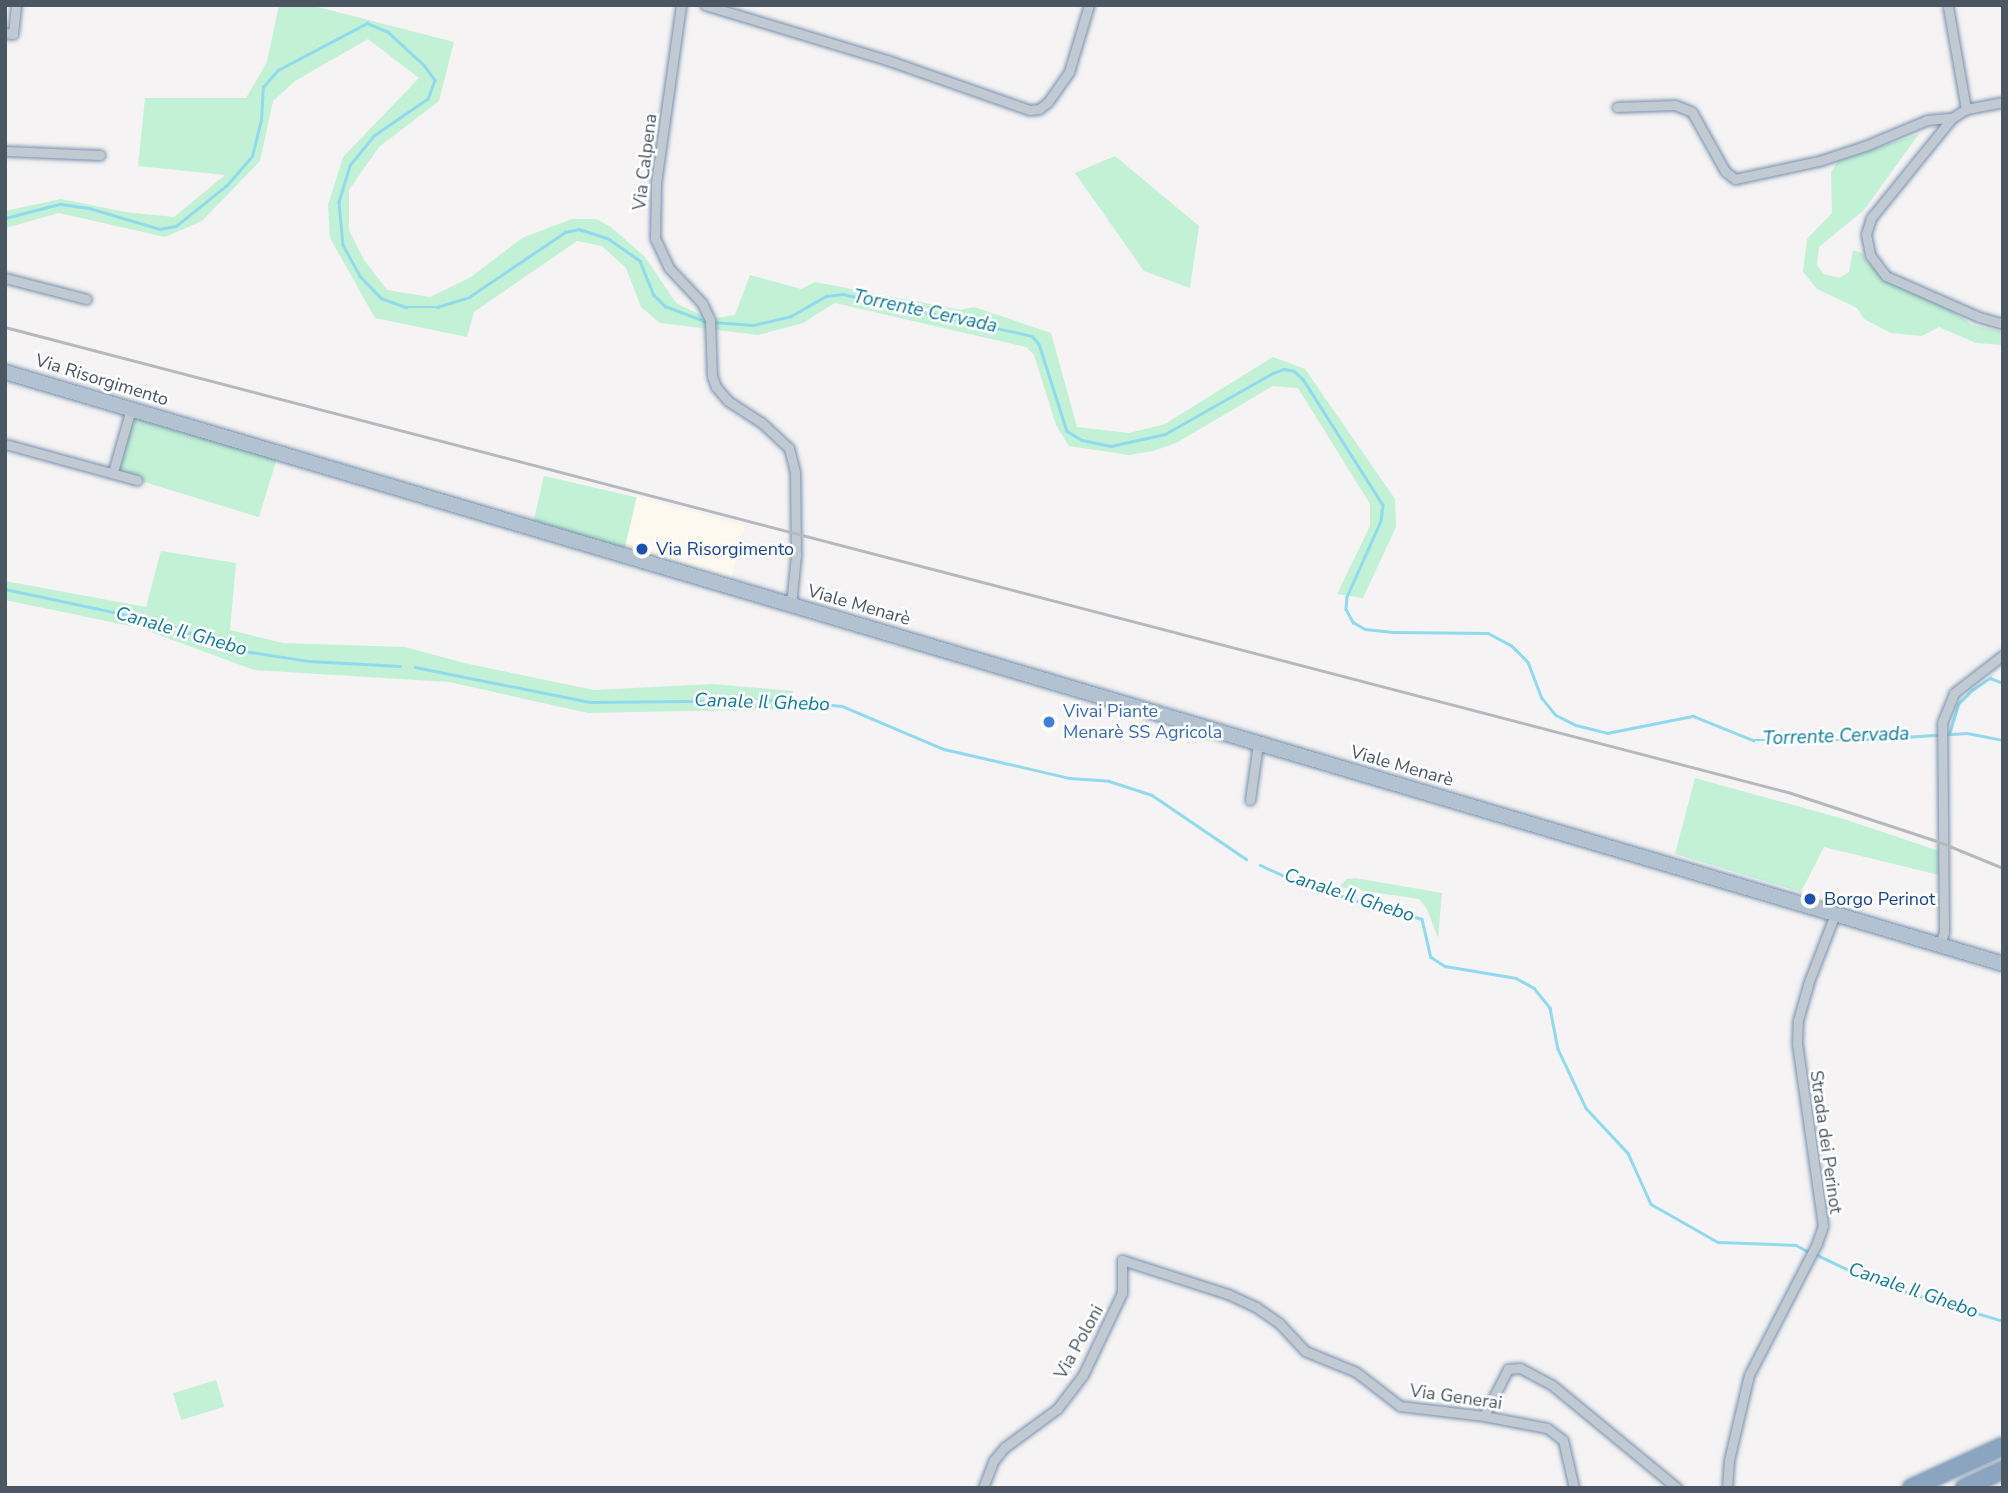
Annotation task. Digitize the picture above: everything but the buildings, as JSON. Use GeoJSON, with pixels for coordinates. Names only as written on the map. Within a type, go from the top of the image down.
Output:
{"type":"FeatureCollection","features":[{"type":"Feature","properties":{"kind":"highway"},"geometry":{"type":"LineString","coordinates":[[1911,1488],[2003,1446]]}},
{"type":"Feature","properties":{"kind":"highway"},"geometry":{"type":"LineString","coordinates":[[1964,1488],[2003,1470]]}},
{"type":"Feature","properties":{"kind":"main road","name":"Via Risorgimento"},"geometry":{"type":"LineString","coordinates":[[5,372],[791,605]]}},
{"type":"Feature","properties":{"kind":"main road","name":"Viale Menarè"},"geometry":{"type":"LineString","coordinates":[[791,605],[2003,964]]}},
{"type":"Feature","properties":{"kind":"street"},"geometry":{"type":"LineString","coordinates":[[5,33],[13,34],[16,5]]}},
{"type":"Feature","properties":{"kind":"street","name":"Via Calpena"},"geometry":{"type":"LineString","coordinates":[[681,5],[656,183],[654,238],[669,268],[702,303],[711,324],[712,376],[716,387],[728,401],[762,423],[789,448],[795,472],[796,555],[791,605]]}},
{"type":"Feature","properties":{"kind":"street"},"geometry":{"type":"LineString","coordinates":[[705,5],[887,60],[1030,110],[1039,109],[1048,102],[1069,72],[1078,51],[1089,5]]}},
{"type":"Feature","properties":{"kind":"street"},"geometry":{"type":"LineString","coordinates":[[1948,7],[1966,109]]}},
{"type":"Feature","properties":{"kind":"street"},"geometry":{"type":"LineString","coordinates":[[2003,102],[1966,109],[1952,118],[1867,226],[1867,246],[1886,276],[1979,317],[2003,324]]}},
{"type":"Feature","properties":{"kind":"street"},"geometry":{"type":"LineString","coordinates":[[1617,107],[1675,105],[1692,112],[1725,171],[1735,179],[1819,161],[1865,146],[1927,120],[1952,118]]}},
{"type":"Feature","properties":{"kind":"street"},"geometry":{"type":"LineString","coordinates":[[5,152],[100,155]]}},
{"type":"Feature","properties":{"kind":"street"},"geometry":{"type":"LineString","coordinates":[[5,278],[86,299]]}},
{"type":"Feature","properties":{"kind":"street"},"geometry":{"type":"LineString","coordinates":[[113,472],[131,409]]}},
{"type":"Feature","properties":{"kind":"street"},"geometry":{"type":"LineString","coordinates":[[5,444],[137,480]]}},
{"type":"Feature","properties":{"kind":"street"},"geometry":{"type":"LineString","coordinates":[[1940,945],[1944,932],[1941,737],[1945,712],[1954,693],[2003,655]]}},
{"type":"Feature","properties":{"kind":"street"},"geometry":{"type":"LineString","coordinates":[[1250,800],[1258,743]]}},
{"type":"Feature","properties":{"kind":"street","name":"Strada dei Perinot"},"geometry":{"type":"LineString","coordinates":[[1727,1488],[1729,1460],[1749,1375],[1809,1260],[1823,1226],[1797,1044],[1798,1020],[1808,984],[1835,914]]}},
{"type":"Feature","properties":{"kind":"street","name":"Via Generai"},"geometry":{"type":"LineString","coordinates":[[1122,1260],[1228,1294],[1255,1307],[1279,1323],[1305,1351],[1356,1373],[1400,1406],[1484,1416],[1548,1429],[1563,1440],[1574,1488]]}},
{"type":"Feature","properties":{"kind":"street","name":"Via Poloni"},"geometry":{"type":"LineString","coordinates":[[983,1488],[994,1460],[1005,1447],[1057,1409],[1083,1375],[1122,1293],[1122,1260]]}},
{"type":"Feature","properties":{"kind":"street"},"geometry":{"type":"LineString","coordinates":[[1484,1416],[1508,1369],[1520,1368],[1552,1385],[1677,1488]]}},
{"type":"Feature","properties":{"kind":"shaded area"},"geometry":{"type":"Polygon","coordinates":[[[637,497],[745,526],[730,584],[621,555],[637,497]]]}},
{"type":"Feature","properties":{"kind":"green space"},"geometry":{"type":"Polygon","coordinates":[[[279,5],[310,5],[454,42],[439,101],[379,147],[349,190],[349,230],[364,260],[387,290],[430,297],[471,277],[522,238],[572,219],[596,219],[611,227],[645,257],[676,303],[709,319],[735,315],[750,275],[801,289],[815,282],[961,310],[974,307],[1051,333],[1077,427],[1129,433],[1165,424],[1273,357],[1305,369],[1395,499],[1396,527],[1363,598],[1337,594],[1370,526],[1370,504],[1298,388],[1273,386],[1176,443],[1153,451],[1129,455],[1069,446],[1056,425],[1034,355],[1026,347],[835,303],[803,323],[758,335],[660,323],[641,307],[626,268],[602,246],[577,241],[474,312],[467,337],[375,318],[330,238],[328,205],[343,157],[419,78],[368,39],[295,81],[273,101],[260,161],[202,221],[165,237],[59,213],[5,228],[5,211],[61,199],[125,212],[174,217],[225,175],[138,166],[145,98],[246,98],[267,62],[279,5]]]}},
{"type":"Feature","properties":{"kind":"green space"},"geometry":{"type":"Polygon","coordinates":[[[1919,134],[1864,210],[1819,247],[1817,265],[1824,274],[1839,278],[1849,272],[1853,250],[1862,253],[1866,261],[1889,280],[1948,308],[1972,325],[2003,332],[2003,345],[1976,343],[1939,327],[1922,336],[1891,333],[1864,319],[1857,308],[1817,289],[1803,272],[1807,239],[1832,213],[1831,172],[1838,161],[1919,134]]]}},
{"type":"Feature","properties":{"kind":"green space"},"geometry":{"type":"Polygon","coordinates":[[[1115,156],[1199,226],[1190,288],[1144,271],[1075,173],[1115,156]]]}},
{"type":"Feature","properties":{"kind":"green space"},"geometry":{"type":"Polygon","coordinates":[[[131,409],[278,454],[259,517],[112,472],[131,409]]]}},
{"type":"Feature","properties":{"kind":"green space"},"geometry":{"type":"Polygon","coordinates":[[[544,476],[637,497],[625,549],[532,528],[544,476]]]}},
{"type":"Feature","properties":{"kind":"green space"},"geometry":{"type":"Polygon","coordinates":[[[161,551],[236,563],[230,630],[283,643],[405,647],[464,663],[594,690],[712,684],[793,691],[794,709],[588,713],[449,682],[254,670],[140,628],[5,600],[5,581],[146,607],[161,551]]]}},
{"type":"Feature","properties":{"kind":"green space"},"geometry":{"type":"Polygon","coordinates":[[[1695,778],[1844,819],[1939,851],[1939,875],[1824,847],[1801,892],[1675,854],[1695,778]]]}},
{"type":"Feature","properties":{"kind":"green space"},"geometry":{"type":"Polygon","coordinates":[[[1355,878],[1442,893],[1438,938],[1427,909],[1419,899],[1339,887],[1347,879],[1355,878]]]}},
{"type":"Feature","properties":{"kind":"green space"},"geometry":{"type":"Polygon","coordinates":[[[216,1380],[224,1407],[181,1420],[173,1393],[216,1380]]]}},
{"type":"Feature","properties":{"kind":"waterway","name":"Torrente Cervada"},"geometry":{"type":"LineString","coordinates":[[5,218],[60,204],[89,208],[160,229],[176,226],[227,185],[252,156],[261,121],[263,87],[278,70],[367,23],[388,32],[424,65],[435,80],[428,99],[374,136],[350,166],[339,202],[343,245],[360,276],[381,298],[406,307],[437,307],[469,297],[565,232],[579,229],[609,239],[640,261],[654,295],[665,306],[707,322]]}},
{"type":"Feature","properties":{"kind":"waterway","name":"Torrente Cervada"},"geometry":{"type":"LineString","coordinates":[[713,322],[753,325],[791,316],[826,296],[843,294],[1032,336],[1039,344],[1067,431],[1082,440],[1111,446],[1165,434],[1273,373],[1284,369],[1294,371],[1303,379],[1383,505],[1381,521],[1347,597],[1346,609],[1353,622],[1365,629],[1488,633],[1511,645],[1528,662],[1542,698],[1556,715],[1576,725],[1607,733],[1693,716],[1753,740],[1855,740],[1967,733],[2003,740]]}},
{"type":"Feature","properties":{"kind":"waterway","name":"Canale Il Ghebo"},"geometry":{"type":"LineString","coordinates":[[5,589],[156,621],[237,650],[309,661],[400,666]]}},
{"type":"Feature","properties":{"kind":"waterway","name":"Canale Il Ghebo"},"geometry":{"type":"LineString","coordinates":[[415,667],[590,702],[777,700],[842,706],[944,749],[1070,778],[1109,781],[1152,795],[1246,859]]}},
{"type":"Feature","properties":{"kind":"waterway"},"geometry":{"type":"LineString","coordinates":[[1949,734],[1958,704],[1972,690],[1990,678],[2003,683]]}},
{"type":"Feature","properties":{"kind":"waterway","name":"Canale Il Ghebo"},"geometry":{"type":"LineString","coordinates":[[1260,865],[1309,887],[1422,919],[1431,957],[1445,966],[1516,978],[1534,988],[1550,1008],[1558,1049],[1586,1108],[1628,1153],[1651,1204],[1718,1242],[1796,1245],[1809,1252]]}},
{"type":"Feature","properties":{"kind":"waterway","name":"Canale Il Ghebo"},"geometry":{"type":"LineString","coordinates":[[1815,1254],[1874,1282],[2003,1321]]}},
{"type":"Feature","properties":{"kind":"railway"},"geometry":{"type":"LineString","coordinates":[[5,327],[1791,793],[1937,841],[2003,868]]}},
{"type":"Feature","properties":{"kind":"place","name":"Via Risorgimento"},"geometry":{"type":"Point","coordinates":[642,549]}},
{"type":"Feature","properties":{"kind":"place","name":"Vivai Piante Menarè SS Agricola"},"geometry":{"type":"Point","coordinates":[1049,722]}},
{"type":"Feature","properties":{"kind":"place","name":"Borgo Perinot"},"geometry":{"type":"Point","coordinates":[1810,899]}}]}
